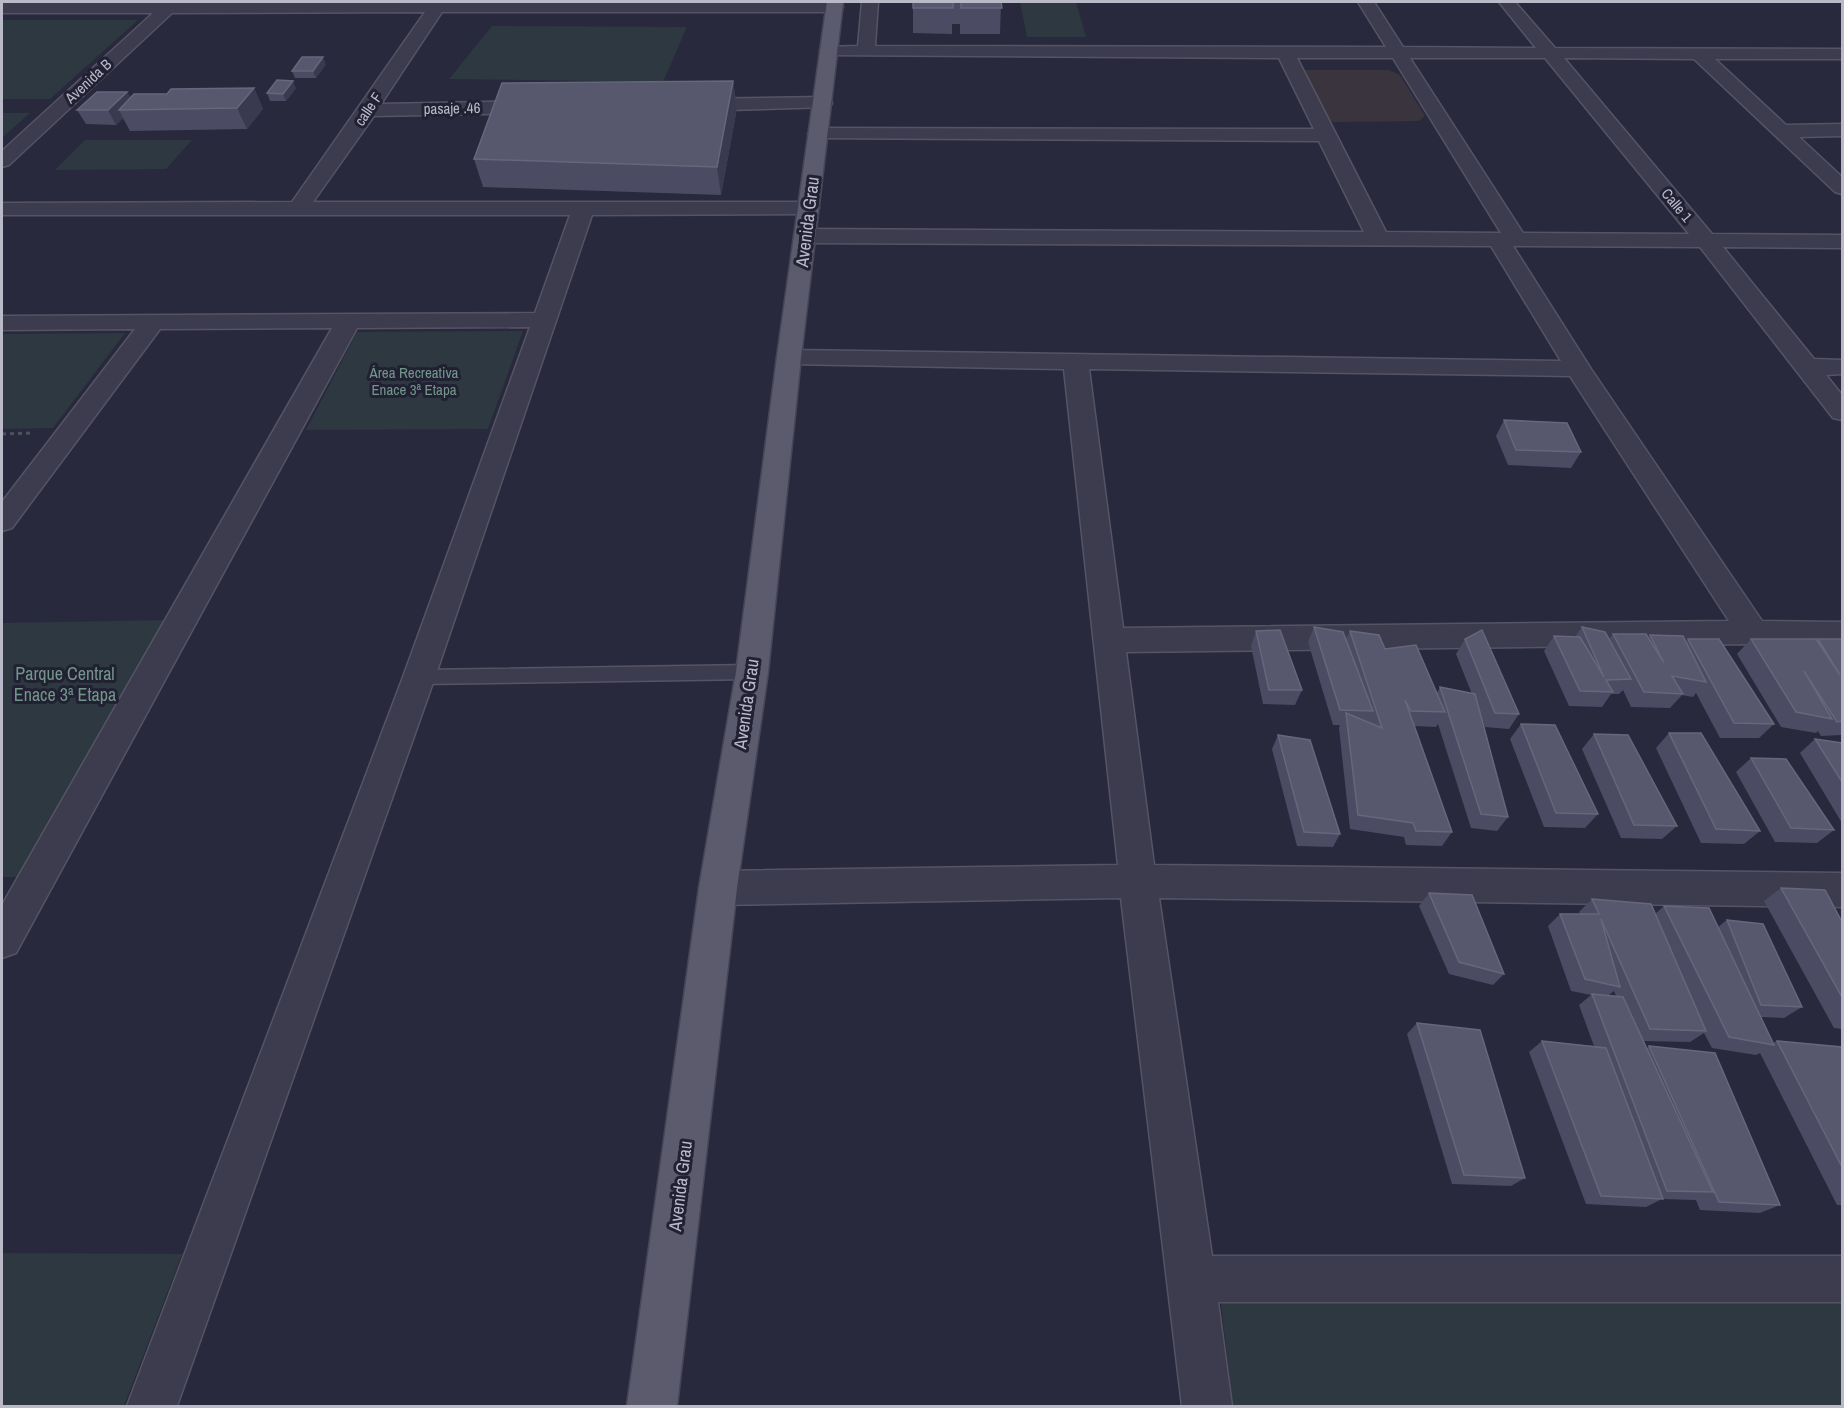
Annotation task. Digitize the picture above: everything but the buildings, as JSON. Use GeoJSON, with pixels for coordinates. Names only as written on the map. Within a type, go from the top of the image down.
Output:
{"type":"FeatureCollection","features":[{"type":"Feature","properties":{"kind":"main road","name":"Avenida Grau"},"geometry":{"type":"LineString","coordinates":[[652,1407],[718,888],[752,672],[789,357],[824,103],[835,4]]}},
{"type":"Feature","properties":{"kind":"street"},"geometry":{"type":"LineString","coordinates":[[866,51],[870,2]]}},
{"type":"Feature","properties":{"kind":"street"},"geometry":{"type":"LineString","coordinates":[[1366,2],[1400,53],[1507,239],[1578,369],[1753,632]]}},
{"type":"Feature","properties":{"kind":"street","name":"Calle 1"},"geometry":{"type":"LineString","coordinates":[[1507,2],[1706,240],[1842,412]]}},
{"type":"Feature","properties":{"kind":"street"},"geometry":{"type":"LineString","coordinates":[[2,8],[171,4],[437,7],[546,4],[835,4]]}},
{"type":"Feature","properties":{"kind":"street","name":"Avenida B"},"geometry":{"type":"LineString","coordinates":[[2,161],[171,4]]}},
{"type":"Feature","properties":{"kind":"street","name":"calle F"},"geometry":{"type":"LineString","coordinates":[[298,209],[437,7]]}},
{"type":"Feature","properties":{"kind":"street"},"geometry":{"type":"LineString","coordinates":[[829,51],[1842,54]]}},
{"type":"Feature","properties":{"kind":"street"},"geometry":{"type":"LineString","coordinates":[[1285,52],[1378,239]]}},
{"type":"Feature","properties":{"kind":"street"},"geometry":{"type":"LineString","coordinates":[[1698,53],[1842,188]]}},
{"type":"Feature","properties":{"kind":"street"},"geometry":{"type":"LineString","coordinates":[[668,105],[824,103]]}},
{"type":"Feature","properties":{"kind":"street","name":"pasaje .46"},"geometry":{"type":"LineString","coordinates":[[368,110],[560,107]]}},
{"type":"Feature","properties":{"kind":"street"},"geometry":{"type":"LineString","coordinates":[[1781,131],[1842,130]]}},
{"type":"Feature","properties":{"kind":"street"},"geometry":{"type":"LineString","coordinates":[[818,134],[1326,135]]}},
{"type":"Feature","properties":{"kind":"street"},"geometry":{"type":"LineString","coordinates":[[2,209],[583,209],[807,222],[1378,239],[1842,241]]}},
{"type":"Feature","properties":{"kind":"street"},"geometry":{"type":"LineString","coordinates":[[152,1407],[419,677],[583,209]]}},
{"type":"Feature","properties":{"kind":"street"},"geometry":{"type":"LineString","coordinates":[[2,323],[152,324],[545,320]]}},
{"type":"Feature","properties":{"kind":"street"},"geometry":{"type":"LineString","coordinates":[[2,940],[348,322]]}},
{"type":"Feature","properties":{"kind":"street"},"geometry":{"type":"LineString","coordinates":[[2,521],[152,324]]}},
{"type":"Feature","properties":{"kind":"street"},"geometry":{"type":"LineString","coordinates":[[789,357],[1578,369]]}},
{"type":"Feature","properties":{"kind":"street"},"geometry":{"type":"LineString","coordinates":[[1076,363],[1138,881],[1207,1407]]}},
{"type":"Feature","properties":{"kind":"street"},"geometry":{"type":"LineString","coordinates":[[1805,367],[1842,367]]}},
{"type":"Feature","properties":{"kind":"street"},"geometry":{"type":"LineString","coordinates":[[1110,639],[1753,632],[1842,634]]}},
{"type":"Feature","properties":{"kind":"street"},"geometry":{"type":"LineString","coordinates":[[718,888],[1138,881],[1842,891]]}},
{"type":"Feature","properties":{"kind":"street"},"geometry":{"type":"LineString","coordinates":[[1192,1279],[1842,1279]]}},
{"type":"Feature","properties":{"kind":"lane"},"geometry":{"type":"LineString","coordinates":[[419,677],[752,672]]}},
{"type":"Feature","properties":{"kind":"shaded area"},"geometry":{"type":"Polygon","coordinates":[[[1299,70],[1389,70],[1400,75],[1425,116],[1419,121],[1334,122],[1321,118],[1299,70]]]}},
{"type":"Feature","properties":{"kind":"green space"},"geometry":{"type":"Polygon","coordinates":[[[1020,2],[1076,2],[1086,37],[1027,37],[1020,2]]]}},
{"type":"Feature","properties":{"kind":"green space"},"geometry":{"type":"Polygon","coordinates":[[[2,20],[138,20],[50,99],[2,99],[2,20]]]}},
{"type":"Feature","properties":{"kind":"green space"},"geometry":{"type":"Polygon","coordinates":[[[492,26],[687,27],[663,82],[449,79],[492,26]]]}},
{"type":"Feature","properties":{"kind":"green space"},"geometry":{"type":"Polygon","coordinates":[[[2,113],[30,113],[2,138],[2,113]]]}},
{"type":"Feature","properties":{"kind":"green space"},"geometry":{"type":"Polygon","coordinates":[[[85,140],[192,140],[166,169],[55,170],[85,140]]]}},
{"type":"Feature","properties":{"kind":"green space","name":"Área Recreativa Enace 3ª Etapa"},"geometry":{"type":"Polygon","coordinates":[[[523,331],[488,429],[306,430],[357,332],[523,331]]]}},
{"type":"Feature","properties":{"kind":"green space"},"geometry":{"type":"Polygon","coordinates":[[[125,333],[53,428],[2,429],[2,334],[125,333]]]}},
{"type":"Feature","properties":{"kind":"green space","name":"Parque Central Enace 3ª Etapa"},"geometry":{"type":"Polygon","coordinates":[[[170,620],[29,877],[2,877],[2,623],[170,620]]]}},
{"type":"Feature","properties":{"kind":"green space"},"geometry":{"type":"Polygon","coordinates":[[[2,1253],[182,1254],[124,1406],[2,1406],[2,1253]]]}},
{"type":"Feature","properties":{"kind":"green space"},"geometry":{"type":"Polygon","coordinates":[[[1218,1279],[1842,1294],[1842,1406],[1233,1406],[1218,1279]]]}}]}
